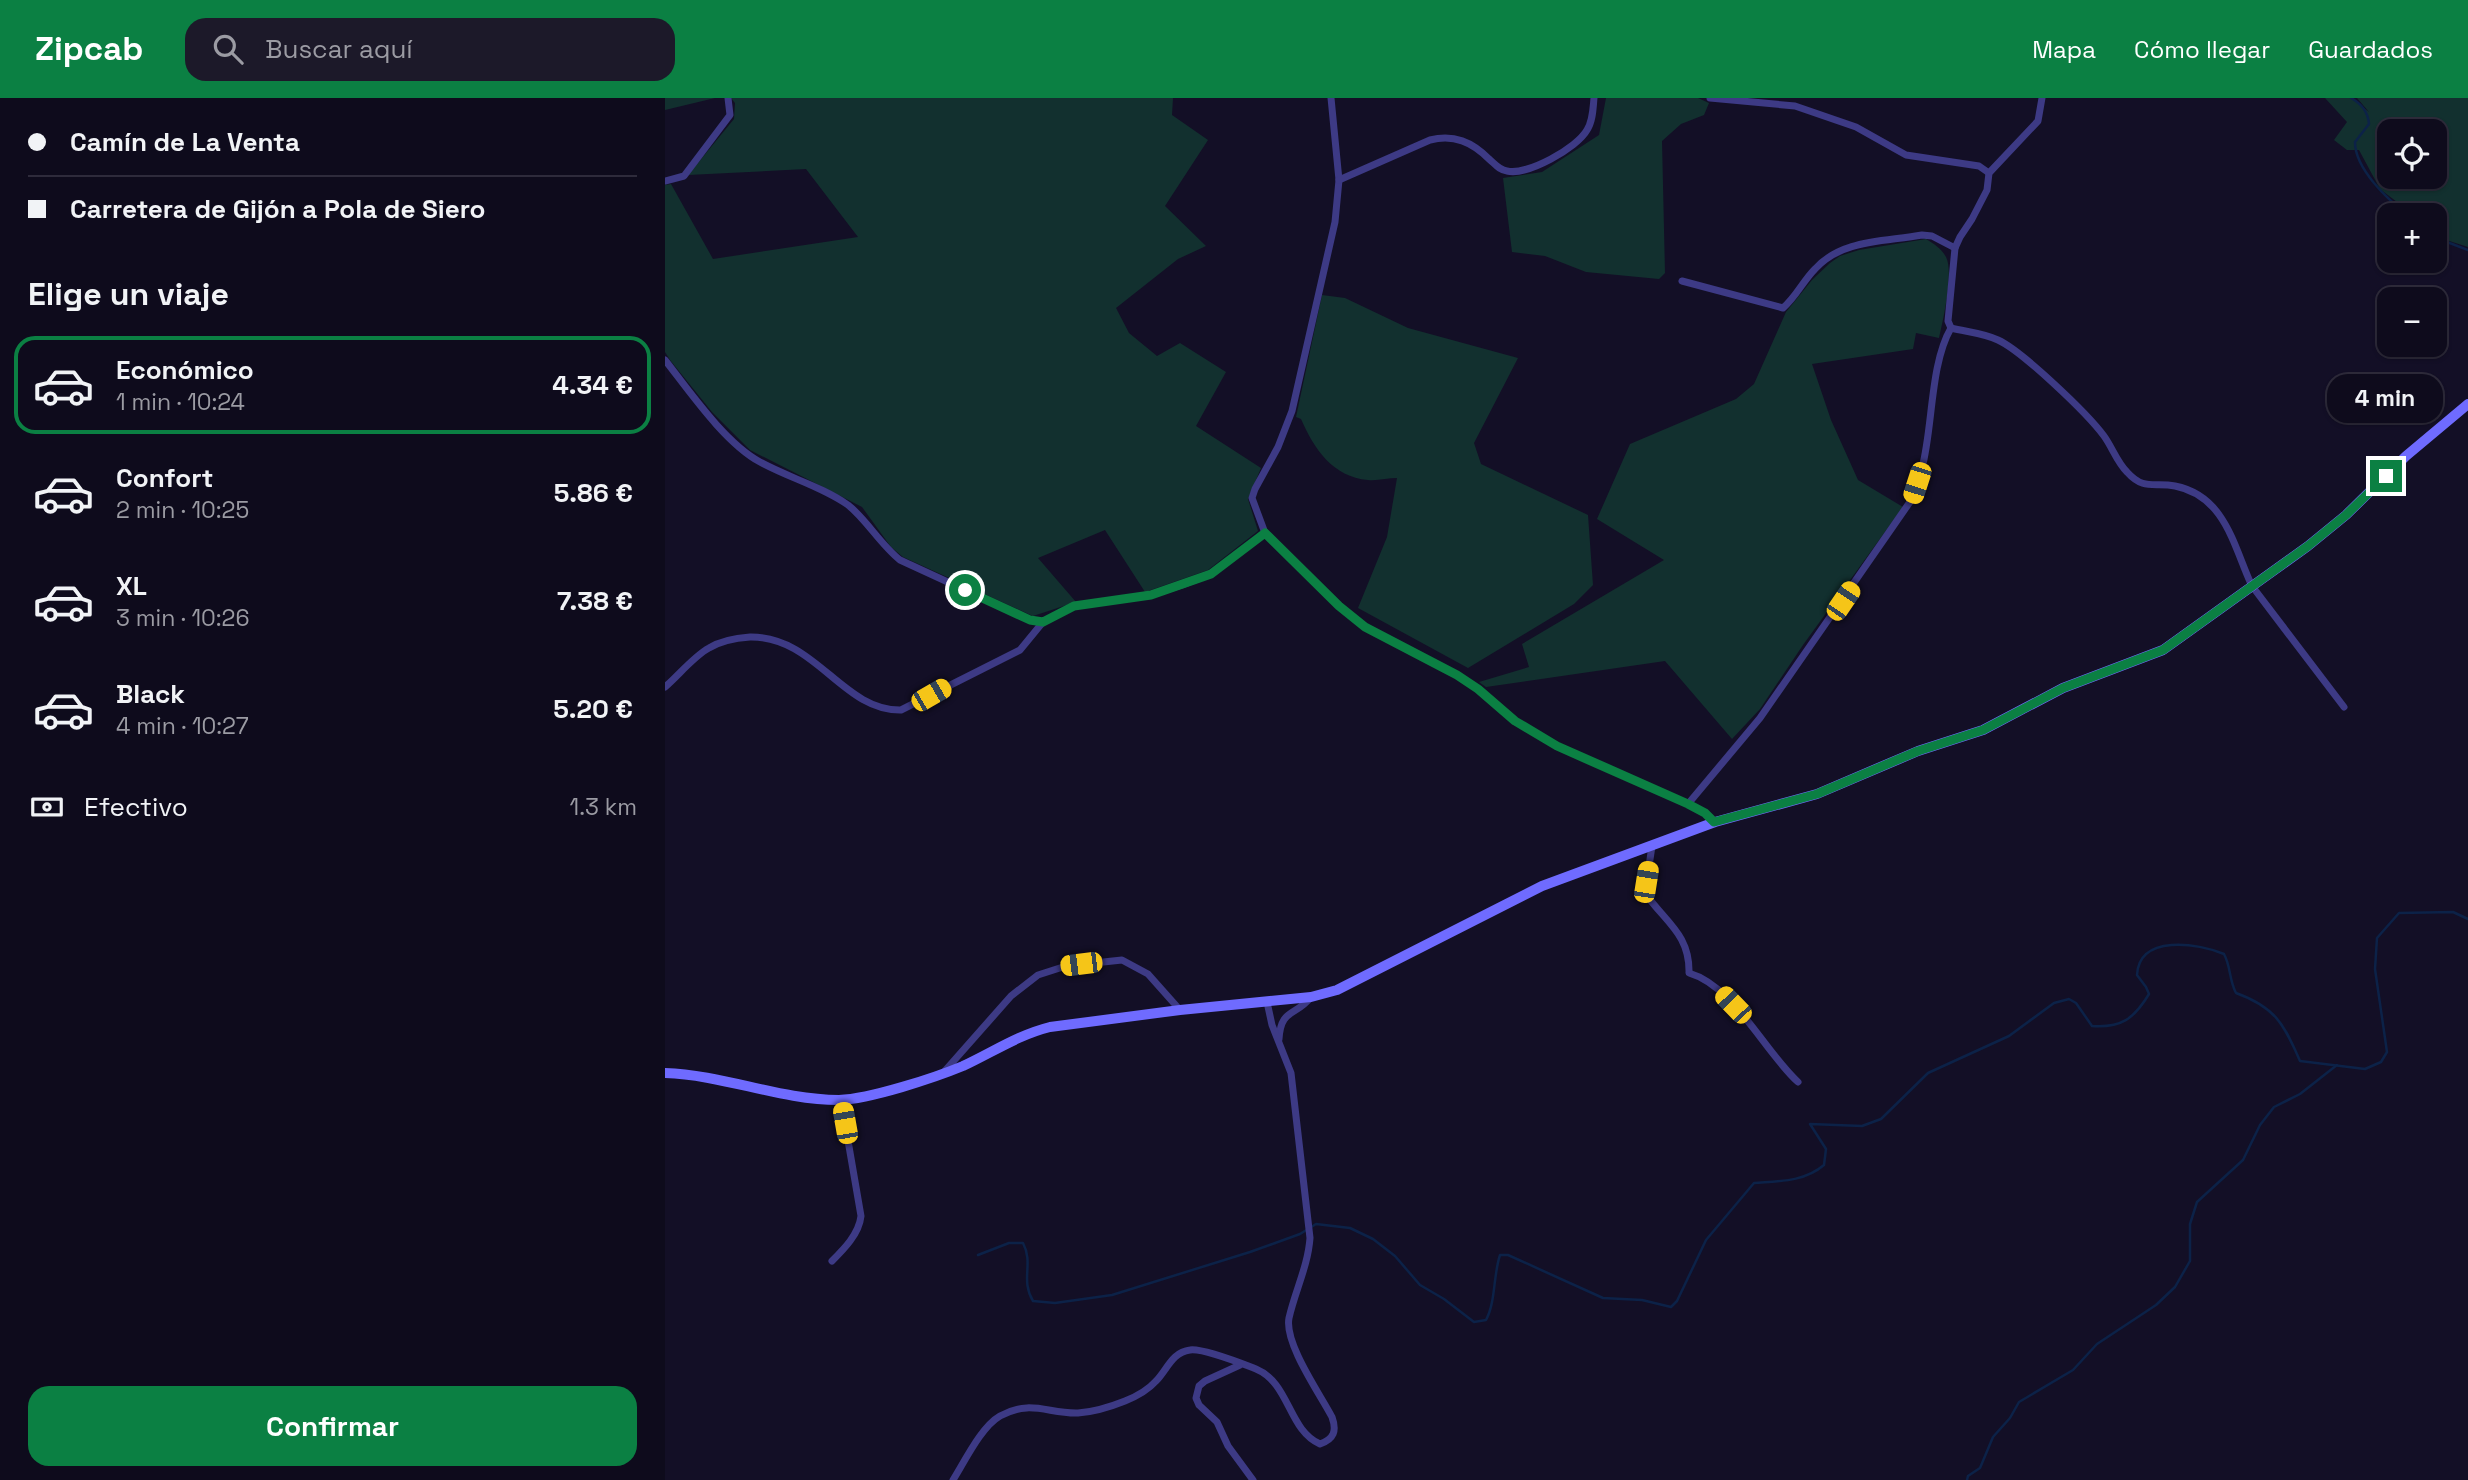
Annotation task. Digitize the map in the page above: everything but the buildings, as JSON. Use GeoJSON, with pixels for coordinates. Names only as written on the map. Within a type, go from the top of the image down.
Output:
{"type":"FeatureCollection","features":[{"type":"Feature","properties":{"kind":"street"},"geometry":{"type":"LineString","coordinates":[[665,181],[684,176],[730,115],[728,98]]}},
{"type":"Feature","properties":{"kind":"street"},"geometry":{"type":"LineString","coordinates":[[1331,98],[1339,180],[1335,222],[1291,411],[1278,447],[1252,498],[1265,533],[1339,606],[1365,627],[1457,675],[1515,721],[1557,746],[1688,804],[1705,813],[1714,822]]}},
{"type":"Feature","properties":{"kind":"street"},"geometry":{"type":"LineString","coordinates":[[1339,180],[1445,136],[1474,145],[1502,170],[1521,172],[1576,143],[1588,130],[1594,98]]}},
{"type":"Feature","properties":{"kind":"street"},"geometry":{"type":"LineString","coordinates":[[1710,98],[1795,106],[1856,127],[1906,155],[1979,166],[1989,173]]}},
{"type":"Feature","properties":{"kind":"street"},"geometry":{"type":"LineString","coordinates":[[1951,328],[1948,321],[1955,248],[1987,190],[1989,173],[2038,121],[2042,98]]}},
{"type":"Feature","properties":{"kind":"street"},"geometry":{"type":"LineString","coordinates":[[1682,281],[1783,307],[1814,269],[1828,256],[1848,246],[1922,235],[1932,236],[1955,248]]}},
{"type":"Feature","properties":{"kind":"street"},"geometry":{"type":"LineString","coordinates":[[1951,328],[1978,332],[2000,341],[2027,362],[2091,422],[2136,481],[2143,485],[2174,485],[2186,489],[2214,508],[2231,532],[2252,586],[2344,707]]}},
{"type":"Feature","properties":{"kind":"street"},"geometry":{"type":"LineString","coordinates":[[1688,804],[1760,718],[1912,499],[1923,467],[1937,376],[1946,337],[1951,328]]}},
{"type":"Feature","properties":{"kind":"street"},"geometry":{"type":"LineString","coordinates":[[665,360],[712,419],[746,453],[850,506],[885,549],[900,560],[1030,620],[1043,622]]}},
{"type":"Feature","properties":{"kind":"street"},"geometry":{"type":"LineString","coordinates":[[665,1073],[802,1098],[841,1100],[863,1097],[941,1075],[1030,1032],[1090,1021],[1311,997],[1337,990],[1542,886],[1714,822],[1817,794],[1918,751],[1983,730],[2063,688],[2163,650],[2346,515],[2406,456],[2468,404]]}},
{"type":"Feature","properties":{"kind":"street"},"geometry":{"type":"LineString","coordinates":[[665,687],[706,649],[722,641],[767,637],[786,643],[801,652],[870,704],[886,710],[901,710],[1020,650],[1043,622],[1074,606],[1151,595],[1211,574],[1265,533]]}},
{"type":"Feature","properties":{"kind":"street"},"geometry":{"type":"LineString","coordinates":[[1652,846],[1645,892],[1687,948],[1689,973],[1697,975],[1720,992],[1798,1082]]}},
{"type":"Feature","properties":{"kind":"street"},"geometry":{"type":"LineString","coordinates":[[941,1075],[1011,996],[1038,975],[1066,966],[1122,960],[1148,974],[1180,1010]]}},
{"type":"Feature","properties":{"kind":"street"},"geometry":{"type":"LineString","coordinates":[[1279,1043],[1283,1016],[1311,997]]}},
{"type":"Feature","properties":{"kind":"street"},"geometry":{"type":"LineString","coordinates":[[1272,1001],[1283,1016]]}},
{"type":"Feature","properties":{"kind":"street"},"geometry":{"type":"LineString","coordinates":[[953,1480],[987,1427],[997,1418],[1014,1409],[1044,1407],[1076,1413],[1126,1401],[1156,1381],[1180,1353],[1190,1350],[1203,1350],[1257,1369],[1270,1377],[1302,1431],[1312,1441],[1320,1444],[1330,1441],[1336,1426],[1296,1351],[1288,1327],[1306,1264],[1310,1238],[1291,1073],[1272,1025],[1272,1001]]}},
{"type":"Feature","properties":{"kind":"street"},"geometry":{"type":"LineString","coordinates":[[832,1261],[847,1245],[860,1223],[861,1216],[841,1100]]}},
{"type":"Feature","properties":{"kind":"street"},"geometry":{"type":"LineString","coordinates":[[1240,1364],[1205,1381],[1199,1387],[1196,1398],[1199,1405],[1217,1422],[1228,1446],[1253,1480]]}},
{"type":"Feature","properties":{"kind":"green space"},"geometry":{"type":"Polygon","coordinates":[[[665,98],[715,98],[665,110],[665,98]]]}},
{"type":"Feature","properties":{"kind":"green space"},"geometry":{"type":"Polygon","coordinates":[[[731,98],[1173,98],[1172,115],[1208,140],[1165,206],[1206,246],[1178,259],[1116,308],[1129,333],[1157,356],[1180,343],[1226,372],[1196,426],[1261,468],[1248,499],[1258,531],[1208,570],[1145,592],[1105,530],[1038,558],[1076,602],[1033,616],[903,557],[891,547],[862,507],[750,450],[712,412],[665,352],[665,185],[671,184],[713,259],[858,237],[806,169],[688,175],[734,119],[735,103],[731,98]]]}},
{"type":"Feature","properties":{"kind":"green space"},"geometry":{"type":"Polygon","coordinates":[[[1606,98],[1698,98],[1709,103],[1704,115],[1681,124],[1662,141],[1665,273],[1659,279],[1586,272],[1545,256],[1512,252],[1503,178],[1542,172],[1599,135],[1606,98]]]}},
{"type":"Feature","properties":{"kind":"green space"},"geometry":{"type":"Polygon","coordinates":[[[2325,98],[2352,98],[2369,112],[2357,98],[2468,98],[2468,247],[2447,240],[2447,203],[2398,203],[2380,189],[2447,189],[2447,119],[2377,119],[2377,183],[2359,150],[2347,150],[2334,140],[2347,122],[2325,98]]]}},
{"type":"Feature","properties":{"kind":"green space"},"geometry":{"type":"Polygon","coordinates":[[[1926,239],[1942,251],[1948,264],[1947,297],[1939,338],[1916,333],[1913,349],[1812,364],[1831,420],[1858,480],[1903,507],[1760,709],[1732,739],[1665,661],[1486,687],[1479,682],[1529,667],[1522,644],[1664,560],[1597,519],[1630,444],[1736,399],[1754,384],[1786,312],[1812,280],[1840,256],[1859,250],[1926,239]]]}},
{"type":"Feature","properties":{"kind":"green space"},"geometry":{"type":"Polygon","coordinates":[[[1322,295],[1345,298],[1408,328],[1518,358],[1474,443],[1481,464],[1588,515],[1593,585],[1574,604],[1468,668],[1358,608],[1387,537],[1397,478],[1356,478],[1335,467],[1326,460],[1301,419],[1296,417],[1322,295]]]}},
{"type":"Feature","properties":{"kind":"waterway"},"geometry":{"type":"LineString","coordinates":[[2351,98],[2364,109],[2369,124],[2355,142],[2360,163],[2393,203]]}},
{"type":"Feature","properties":{"kind":"waterway"},"geometry":{"type":"LineString","coordinates":[[2447,242],[2468,250]]}},
{"type":"Feature","properties":{"kind":"waterway"},"geometry":{"type":"LineString","coordinates":[[978,1255],[1009,1243],[1023,1243],[1027,1258],[1027,1286],[1033,1301],[1055,1303],[1112,1295],[1250,1252],[1300,1234],[1316,1224],[1350,1228],[1373,1239],[1395,1256],[1420,1285],[1474,1322],[1486,1320],[1489,1313],[1500,1255],[1508,1255],[1603,1298],[1642,1300],[1671,1307],[1677,1301],[1706,1240],[1754,1183],[1800,1178],[1824,1165],[1826,1149],[1810,1124],[1862,1126],[1881,1119],[1928,1073],[2009,1036],[2054,1003],[2069,999],[2076,1003],[2092,1026],[2111,1025],[2126,1020],[2138,1010],[2149,994],[2137,975],[2140,962],[2148,953],[2159,947],[2186,945],[2224,954],[2236,993],[2260,1004],[2277,1018],[2300,1061],[2365,1069],[2381,1062],[2387,1052],[2375,969],[2377,938],[2399,913],[2453,912],[2468,919]]}},
{"type":"Feature","properties":{"kind":"waterway"},"geometry":{"type":"LineString","coordinates":[[1967,1480],[1968,1476],[1980,1468],[1993,1437],[2010,1418],[2019,1402],[2073,1370],[2097,1344],[2156,1305],[2175,1287],[2190,1261],[2190,1224],[2197,1202],[2243,1160],[2260,1125],[2274,1107],[2300,1094],[2337,1065]]}},
{"type":"Feature","properties":{"kind":"route"},"geometry":{"type":"LineString","coordinates":[[965,590],[1030,620],[1043,622],[1074,606],[1151,595],[1211,574],[1265,533],[1339,606],[1365,627],[1457,675],[1515,721],[1557,746],[1688,804],[1705,813],[1714,822],[1817,794],[1918,751],[1983,730],[2063,688],[2163,650],[2308,546],[2346,515],[2386,476]]}}]}
